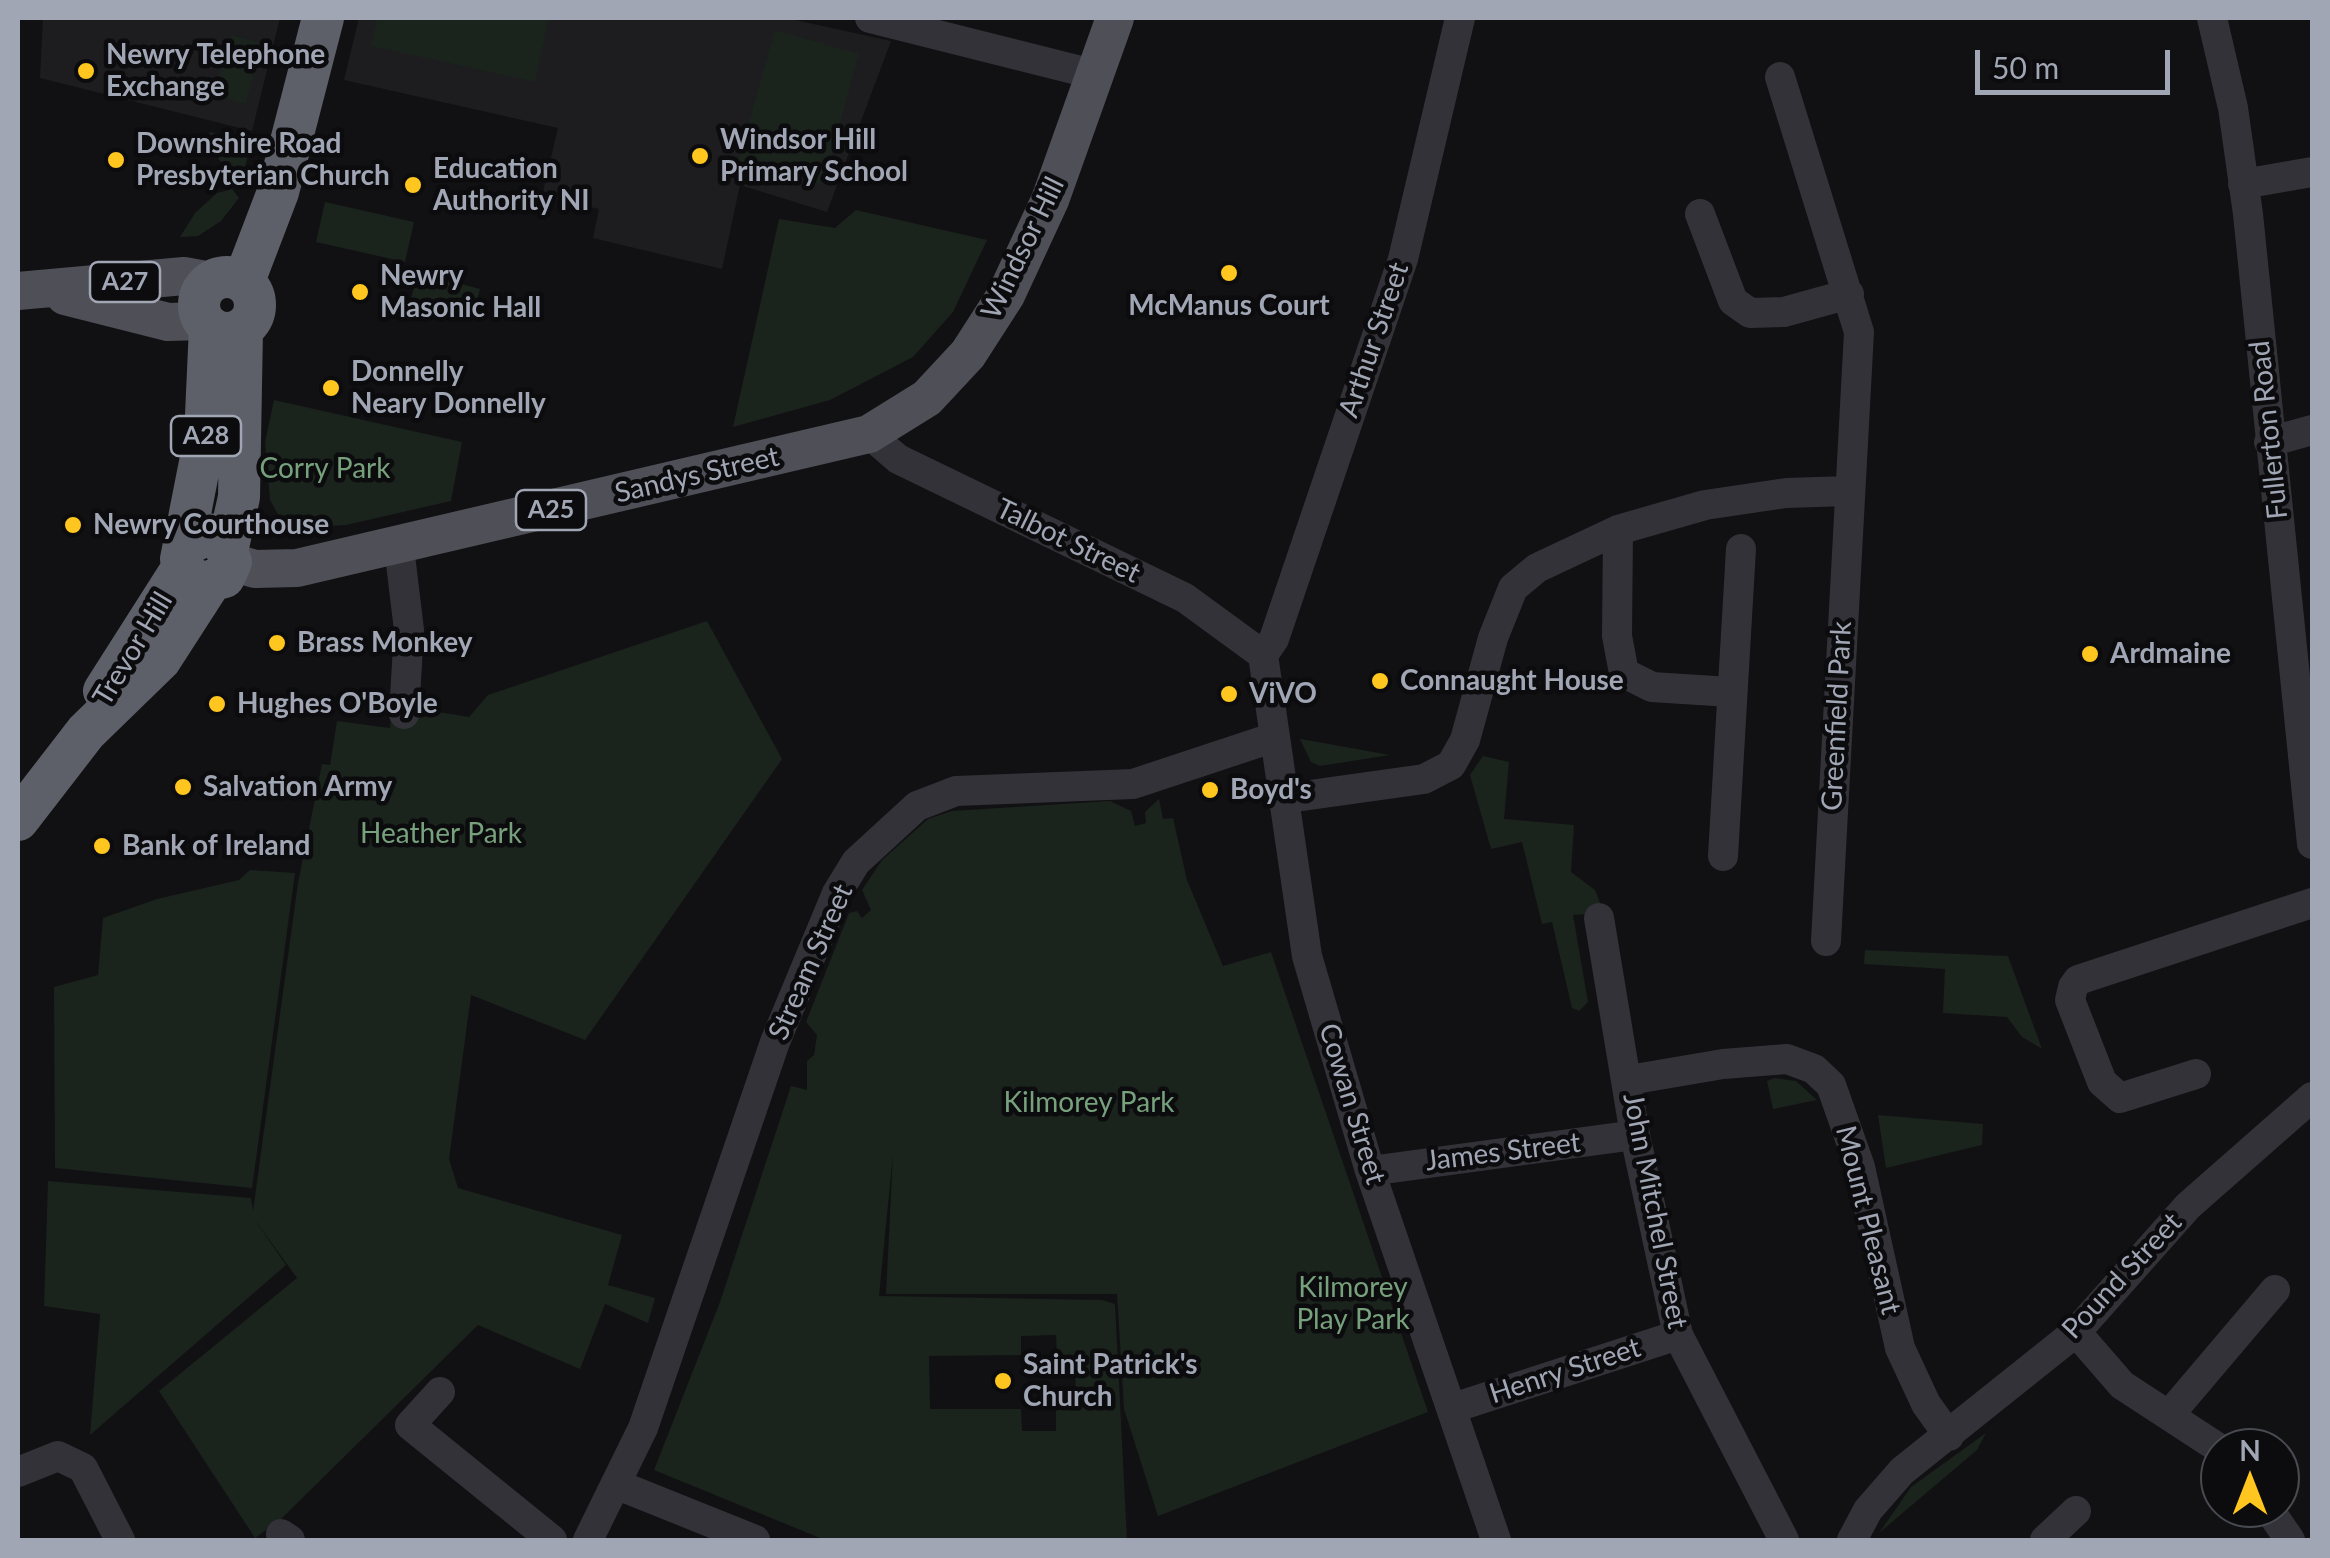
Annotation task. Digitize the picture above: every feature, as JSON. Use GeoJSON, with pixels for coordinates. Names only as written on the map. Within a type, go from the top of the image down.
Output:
{"type":"FeatureCollection","features":[{"type":"Feature","properties":{"kind":"highway","name":"A28"},"geometry":{"type":"LineString","coordinates":[[207,561],[206,438],[222,308],[278,192],[324,18]]}},
{"type":"Feature","properties":{"kind":"highway","name":"Trevor Hill"},"geometry":{"type":"LineString","coordinates":[[18,820],[86,732],[160,660],[207,561]]}},
{"type":"Feature","properties":{"kind":"main road","name":"Windsor Hill"},"geometry":{"type":"LineString","coordinates":[[870,434],[926,398],[968,354],[1006,295],[1050,200],[1115,18]]}},
{"type":"Feature","properties":{"kind":"main road","name":"A27"},"geometry":{"type":"LineString","coordinates":[[28,290],[168,322],[222,308]]}},
{"type":"Feature","properties":{"kind":"main road","name":"Sandys Street"},"geometry":{"type":"LineString","coordinates":[[207,561],[255,569],[298,568],[870,434]]}},
{"type":"Feature","properties":{"kind":"street"},"geometry":{"type":"LineString","coordinates":[[870,18],[1097,74]]}},
{"type":"Feature","properties":{"kind":"street","name":"Arthur Street"},"geometry":{"type":"LineString","coordinates":[[1263,654],[1274,639],[1402,258],[1460,18]]}},
{"type":"Feature","properties":{"kind":"street","name":"Fullerton Road"},"geometry":{"type":"LineString","coordinates":[[2212,18],[2233,108],[2270,442],[2300,599],[2312,844]]}},
{"type":"Feature","properties":{"kind":"street","name":"Greenfield Park"},"geometry":{"type":"LineString","coordinates":[[1780,77],[1859,332],[1826,941]]}},
{"type":"Feature","properties":{"kind":"street"},"geometry":{"type":"LineString","coordinates":[[2243,184],[2312,172]]}},
{"type":"Feature","properties":{"kind":"street"},"geometry":{"type":"LineString","coordinates":[[1700,214],[1732,301],[1750,313],[1784,312],[1849,294]]}},
{"type":"Feature","properties":{"kind":"street"},"geometry":{"type":"LineString","coordinates":[[2270,442],[2312,430]]}},
{"type":"Feature","properties":{"kind":"street","name":"Talbot Street"},"geometry":{"type":"LineString","coordinates":[[870,434],[898,459],[1185,598],[1263,654]]}},
{"type":"Feature","properties":{"kind":"street"},"geometry":{"type":"LineString","coordinates":[[1281,799],[1424,780],[1451,765],[1464,740],[1493,638],[1513,588],[1537,568],[1618,530],[1704,505],[1786,493],[1848,492]]}},
{"type":"Feature","properties":{"kind":"street"},"geometry":{"type":"LineString","coordinates":[[1618,530],[1617,636],[1624,673],[1652,687],[1730,692]]}},
{"type":"Feature","properties":{"kind":"street"},"geometry":{"type":"LineString","coordinates":[[399,547],[410,630],[404,714]]}},
{"type":"Feature","properties":{"kind":"street"},"geometry":{"type":"LineString","coordinates":[[1723,856],[1741,549]]}},
{"type":"Feature","properties":{"kind":"street","name":"Cowan Street"},"geometry":{"type":"LineString","coordinates":[[1263,654],[1272,738],[1307,956],[1370,1171],[1496,1540]]}},
{"type":"Feature","properties":{"kind":"street","name":"Stream Street"},"geometry":{"type":"LineString","coordinates":[[588,1540],[643,1428],[775,1042],[838,894],[856,862],[917,806],[956,791],[1132,784],[1272,738]]}},
{"type":"Feature","properties":{"kind":"street"},"geometry":{"type":"LineString","coordinates":[[2196,1074],[2120,1098],[2102,1082],[2070,1000],[2078,980],[2312,903]]}},
{"type":"Feature","properties":{"kind":"street","name":"John Mitchel Street"},"geometry":{"type":"LineString","coordinates":[[1599,918],[1629,1080],[1635,1135],[1678,1335],[1784,1540]]}},
{"type":"Feature","properties":{"kind":"street","name":"Mount Pleasant"},"geometry":{"type":"LineString","coordinates":[[1629,1080],[1741,1062],[1787,1059],[1814,1069],[1832,1085],[1860,1167],[1900,1348],[1926,1404],[1948,1436]]}},
{"type":"Feature","properties":{"kind":"street","name":"Pound Street"},"geometry":{"type":"LineString","coordinates":[[1852,1540],[1868,1510],[1902,1471],[2076,1332],[2188,1206],[2312,1097]]}},
{"type":"Feature","properties":{"kind":"street","name":"James Street"},"geometry":{"type":"LineString","coordinates":[[1370,1171],[1635,1135]]}},
{"type":"Feature","properties":{"kind":"street"},"geometry":{"type":"LineString","coordinates":[[2169,1415],[2275,1290]]}},
{"type":"Feature","properties":{"kind":"street"},"geometry":{"type":"LineString","coordinates":[[2076,1332],[2122,1385],[2200,1436]]}},
{"type":"Feature","properties":{"kind":"street","name":"Henry Street"},"geometry":{"type":"LineString","coordinates":[[1453,1408],[1678,1335]]}},
{"type":"Feature","properties":{"kind":"street"},"geometry":{"type":"LineString","coordinates":[[440,1392],[410,1425],[552,1540]]}},
{"type":"Feature","properties":{"kind":"street"},"geometry":{"type":"LineString","coordinates":[[18,1472],[58,1456],[83,1468],[120,1540]]}},
{"type":"Feature","properties":{"kind":"street"},"geometry":{"type":"LineString","coordinates":[[618,1485],[755,1540]]}},
{"type":"Feature","properties":{"kind":"street"},"geometry":{"type":"LineString","coordinates":[[2045,1540],[2076,1511]]}},
{"type":"Feature","properties":{"kind":"shaded area"},"geometry":{"type":"Polygon","coordinates":[[[43,18],[280,18],[252,131],[40,78],[43,18]]]}},
{"type":"Feature","properties":{"kind":"shaded area","name":"Windsor Hill Primary School"},"geometry":{"type":"Polygon","coordinates":[[[359,18],[786,18],[891,41],[827,212],[740,185],[722,269],[593,238],[599,209],[542,196],[558,128],[344,80],[359,18]]]}},
{"type":"Feature","properties":{"kind":"green space"},"geometry":{"type":"Polygon","coordinates":[[[377,18],[549,18],[535,82],[371,46],[377,18]]]}},
{"type":"Feature","properties":{"kind":"green space"},"geometry":{"type":"Polygon","coordinates":[[[775,30],[859,54],[823,184],[738,161],[775,30]]]}},
{"type":"Feature","properties":{"kind":"green space"},"geometry":{"type":"Polygon","coordinates":[[[231,35],[262,43],[246,104],[214,95],[231,35]]]}},
{"type":"Feature","properties":{"kind":"green space"},"geometry":{"type":"Polygon","coordinates":[[[209,132],[252,140],[245,167],[239,174],[219,160],[209,132]]]}},
{"type":"Feature","properties":{"kind":"green space"},"geometry":{"type":"Polygon","coordinates":[[[232,189],[239,198],[221,221],[198,236],[180,237],[195,213],[217,193],[232,189]]]}},
{"type":"Feature","properties":{"kind":"green space"},"geometry":{"type":"Polygon","coordinates":[[[325,202],[414,222],[405,262],[316,242],[325,202]]]}},
{"type":"Feature","properties":{"kind":"green space"},"geometry":{"type":"Polygon","coordinates":[[[856,210],[987,240],[953,312],[913,357],[830,400],[733,427],[779,219],[835,228],[856,210]]]}},
{"type":"Feature","properties":{"kind":"green space"},"geometry":{"type":"Polygon","coordinates":[[[432,276],[480,289],[472,319],[410,302],[415,284],[429,288],[432,276]]]}},
{"type":"Feature","properties":{"kind":"green space","name":"Corry Park"},"geometry":{"type":"Polygon","coordinates":[[[274,400],[462,442],[451,501],[346,525],[294,528],[281,520],[270,500],[265,442],[274,400]]]}},
{"type":"Feature","properties":{"kind":"green space","name":"Heather Park"},"geometry":{"type":"Polygon","coordinates":[[[707,621],[782,759],[585,1040],[471,995],[449,1159],[458,1188],[622,1235],[608,1285],[655,1298],[648,1323],[605,1304],[580,1369],[478,1325],[281,1519],[255,1538],[159,1391],[297,1278],[252,1216],[286,1265],[90,1435],[100,1314],[44,1306],[48,1181],[251,1198],[253,1211],[298,883],[322,764],[330,765],[337,721],[390,728],[392,712],[418,716],[420,709],[469,717],[488,695],[707,621]]]}},
{"type":"Feature","properties":{"kind":"green space"},"geometry":{"type":"Polygon","coordinates":[[[1300,739],[1390,755],[1320,766],[1311,762],[1300,739]]]}},
{"type":"Feature","properties":{"kind":"green space"},"geometry":{"type":"Polygon","coordinates":[[[1483,756],[1509,762],[1504,819],[1574,825],[1571,872],[1595,890],[1604,913],[1573,915],[1588,1002],[1579,1011],[1572,1008],[1552,922],[1542,924],[1522,842],[1491,849],[1470,775],[1483,756]]]}},
{"type":"Feature","properties":{"kind":"green space","name":"Kilmorey Park"},"geometry":{"type":"Polygon","coordinates":[[[1159,799],[1163,819],[1173,818],[1187,880],[1223,966],[1271,952],[1428,1412],[1158,1516],[1124,1409],[1117,1294],[886,1294],[893,1154],[879,1296],[1102,1300],[1115,1304],[1127,1540],[825,1540],[654,1470],[720,1302],[791,1086],[807,1090],[807,1061],[814,1055],[817,1035],[806,1022],[849,913],[857,911],[862,918],[871,910],[862,890],[882,860],[928,819],[952,811],[1110,801],[1131,811],[1135,826],[1146,823],[1145,812],[1159,799]],[[1056,1335],[1021,1336],[1021,1355],[929,1356],[930,1409],[1021,1409],[1022,1431],[1056,1431],[1056,1410],[1076,1409],[1075,1357],[1057,1356],[1056,1335]]]}},
{"type":"Feature","properties":{"kind":"green space"},"geometry":{"type":"Polygon","coordinates":[[[250,870],[295,873],[252,1188],[55,1168],[54,987],[98,975],[103,918],[157,899],[239,880],[250,870]]]}},
{"type":"Feature","properties":{"kind":"green space"},"geometry":{"type":"Polygon","coordinates":[[[1865,950],[2008,956],[2042,1049],[2022,1037],[2007,1017],[1943,1013],[1945,969],[1864,964],[1865,950]]]}},
{"type":"Feature","properties":{"kind":"green space"},"geometry":{"type":"Polygon","coordinates":[[[1767,1081],[1796,1081],[1817,1100],[1773,1109],[1767,1081]]]}},
{"type":"Feature","properties":{"kind":"green space"},"geometry":{"type":"Polygon","coordinates":[[[1878,1115],[1983,1124],[1982,1145],[1886,1168],[1878,1115]]]}},
{"type":"Feature","properties":{"kind":"green space"},"geometry":{"type":"Polygon","coordinates":[[[1986,1433],[1977,1450],[1879,1533],[1911,1487],[1986,1433]]]}},
{"type":"Feature","properties":{"kind":"place","name":"Newry Telephone Exchange"},"geometry":{"type":"Point","coordinates":[86,71]}},
{"type":"Feature","properties":{"kind":"place","name":"Windsor Hill Primary School"},"geometry":{"type":"Point","coordinates":[700,156]}},
{"type":"Feature","properties":{"kind":"place","name":"Downshire Road Presbyterian Church"},"geometry":{"type":"Point","coordinates":[116,160]}},
{"type":"Feature","properties":{"kind":"place","name":"Education Authority NI"},"geometry":{"type":"Point","coordinates":[413,185]}},
{"type":"Feature","properties":{"kind":"place","name":"McManus Court"},"geometry":{"type":"Point","coordinates":[1229,273]}},
{"type":"Feature","properties":{"kind":"place","name":"Newry Masonic Hall"},"geometry":{"type":"Point","coordinates":[360,292]}},
{"type":"Feature","properties":{"kind":"place","name":"Donnelly Neary Donnelly"},"geometry":{"type":"Point","coordinates":[331,388]}},
{"type":"Feature","properties":{"kind":"place","name":"Newry Courthouse"},"geometry":{"type":"Point","coordinates":[73,525]}},
{"type":"Feature","properties":{"kind":"place","name":"Brass Monkey"},"geometry":{"type":"Point","coordinates":[277,643]}},
{"type":"Feature","properties":{"kind":"place","name":"Ardmaine"},"geometry":{"type":"Point","coordinates":[2090,654]}},
{"type":"Feature","properties":{"kind":"place","name":"Connaught House"},"geometry":{"type":"Point","coordinates":[1380,681]}},
{"type":"Feature","properties":{"kind":"place","name":"ViVO"},"geometry":{"type":"Point","coordinates":[1229,694]}},
{"type":"Feature","properties":{"kind":"place","name":"Hughes O'Boyle"},"geometry":{"type":"Point","coordinates":[217,704]}},
{"type":"Feature","properties":{"kind":"place","name":"Salvation Army"},"geometry":{"type":"Point","coordinates":[183,787]}},
{"type":"Feature","properties":{"kind":"place","name":"Boyd's"},"geometry":{"type":"Point","coordinates":[1210,790]}},
{"type":"Feature","properties":{"kind":"place","name":"Bank of Ireland"},"geometry":{"type":"Point","coordinates":[102,846]}},
{"type":"Feature","properties":{"kind":"place","name":"Saint Patrick's Church"},"geometry":{"type":"Point","coordinates":[1003,1381]}},
{"type":"Feature","properties":{"kind":"park label","name":"Kilmorey Play Park"},"geometry":{"type":"Point","coordinates":[1353,1304]}}]}
